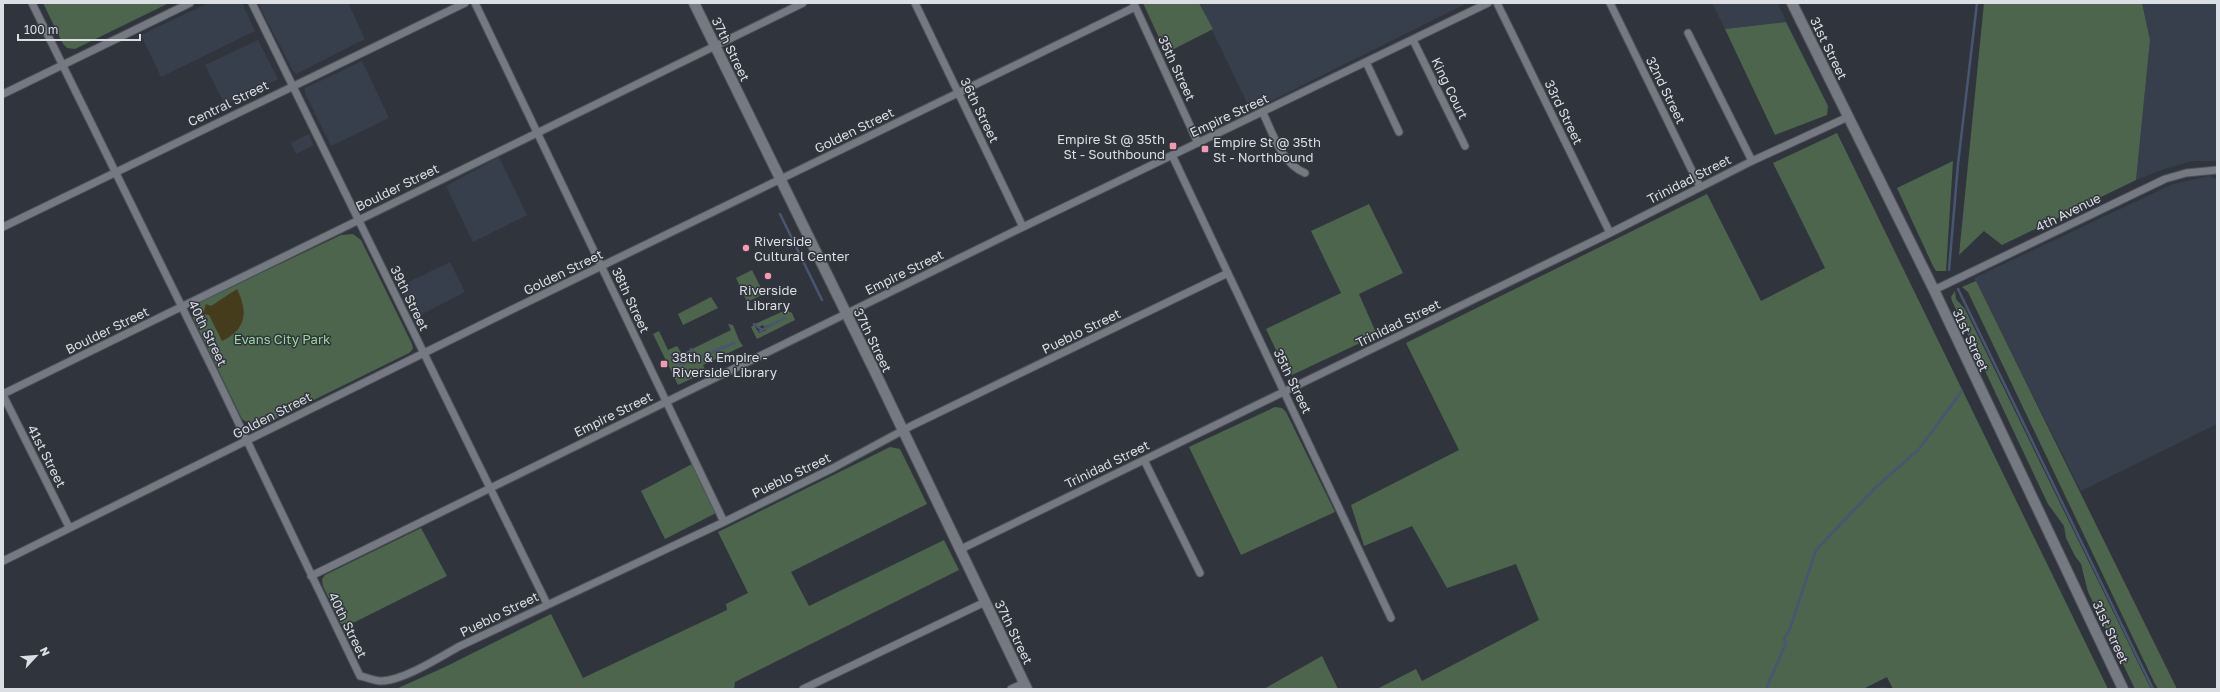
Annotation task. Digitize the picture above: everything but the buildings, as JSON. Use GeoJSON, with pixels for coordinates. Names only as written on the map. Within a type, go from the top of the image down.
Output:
{"type":"FeatureCollection","features":[{"type":"Feature","properties":{"kind":"street","name":"40th Street"},"geometry":{"type":"LineString","coordinates":[[32,3],[182,307],[360,676]]}},
{"type":"Feature","properties":{"kind":"street"},"geometry":{"type":"LineString","coordinates":[[3,94],[190,3]]}},
{"type":"Feature","properties":{"kind":"street","name":"39th Street"},"geometry":{"type":"LineString","coordinates":[[252,3],[491,487],[547,604]]}},
{"type":"Feature","properties":{"kind":"street","name":"Central Street"},"geometry":{"type":"LineString","coordinates":[[3,227],[292,85],[465,3]]}},
{"type":"Feature","properties":{"kind":"street","name":"38th Street"},"geometry":{"type":"LineString","coordinates":[[475,3],[724,522]]}},
{"type":"Feature","properties":{"kind":"street","name":"37th Street"},"geometry":{"type":"LineString","coordinates":[[694,3],[903,431],[1025,686]]}},
{"type":"Feature","properties":{"kind":"street","name":"Boulder Street"},"geometry":{"type":"LineString","coordinates":[[3,395],[537,132],[803,3]]}},
{"type":"Feature","properties":{"kind":"street","name":"36th Street"},"geometry":{"type":"LineString","coordinates":[[915,3],[1023,227]]}},
{"type":"Feature","properties":{"kind":"street","name":"Empire Street"},"geometry":{"type":"LineString","coordinates":[[311,576],[1023,227],[1263,113],[1488,3]]}},
{"type":"Feature","properties":{"kind":"street","name":"33rd Street"},"geometry":{"type":"LineString","coordinates":[[1497,3],[1610,232]]}},
{"type":"Feature","properties":{"kind":"street","name":"32nd Street"},"geometry":{"type":"LineString","coordinates":[[1610,3],[1700,187]]}},
{"type":"Feature","properties":{"kind":"street","name":"31st Street"},"geometry":{"type":"LineString","coordinates":[[1792,3],[1934,290],[2123,689]]}},
{"type":"Feature","properties":{"kind":"street","name":"Golden Street"},"geometry":{"type":"LineString","coordinates":[[3,561],[69,527],[425,354],[1134,5]]}},
{"type":"Feature","properties":{"kind":"street","name":"35th Street"},"geometry":{"type":"LineString","coordinates":[[1134,5],[1198,143]]}},
{"type":"Feature","properties":{"kind":"street"},"geometry":{"type":"LineString","coordinates":[[1688,33],[1752,161]]}},
{"type":"Feature","properties":{"kind":"street","name":"King Court"},"geometry":{"type":"LineString","coordinates":[[1413,40],[1465,146]]}},
{"type":"Feature","properties":{"kind":"street"},"geometry":{"type":"LineString","coordinates":[[1366,62],[1399,132]]}},
{"type":"Feature","properties":{"kind":"street"},"geometry":{"type":"LineString","coordinates":[[1263,113],[1282,152],[1296,169],[1305,173]]}},
{"type":"Feature","properties":{"kind":"street","name":"Trinidad Street"},"geometry":{"type":"LineString","coordinates":[[959,550],[1610,232],[1752,161],[1848,117]]}},
{"type":"Feature","properties":{"kind":"street","name":"35th Street"},"geometry":{"type":"LineString","coordinates":[[1172,155],[1285,391],[1391,618]]}},
{"type":"Feature","properties":{"kind":"street","name":"4th Avenue"},"geometry":{"type":"LineString","coordinates":[[1934,290],[2165,179],[2186,173],[2217,170]]}},
{"type":"Feature","properties":{"kind":"street","name":"Pueblo Street"},"geometry":{"type":"LineString","coordinates":[[360,676],[380,681],[392,679],[420,668],[458,647],[547,604],[724,522],[834,468],[903,431],[1228,273]]}},
{"type":"Feature","properties":{"kind":"street","name":"41st Street"},"geometry":{"type":"LineString","coordinates":[[3,395],[69,527]]}},
{"type":"Feature","properties":{"kind":"street"},"geometry":{"type":"LineString","coordinates":[[1144,460],[1200,573]]}},
{"type":"Feature","properties":{"kind":"street"},"geometry":{"type":"LineString","coordinates":[[803,689],[985,602]]}},
{"type":"Feature","properties":{"kind":"street"},"geometry":{"type":"LineString","coordinates":[[1011,689],[1025,686]]}},
{"type":"Feature","properties":{"kind":"shaded area"},"geometry":{"type":"Polygon","coordinates":[[[208,3],[242,3],[255,31],[161,77],[141,35],[208,3]]]}},
{"type":"Feature","properties":{"kind":"shaded area"},"geometry":{"type":"Polygon","coordinates":[[[258,3],[348,3],[365,39],[296,74],[293,71],[258,3]]]}},
{"type":"Feature","properties":{"kind":"shaded area"},"geometry":{"type":"Polygon","coordinates":[[[1199,3],[1467,3],[1251,111],[1199,3]]]}},
{"type":"Feature","properties":{"kind":"shaded area"},"geometry":{"type":"Polygon","coordinates":[[[1712,3],[1778,3],[1786,22],[1725,29],[1712,3]]]}},
{"type":"Feature","properties":{"kind":"shaded area"},"geometry":{"type":"Polygon","coordinates":[[[2142,3],[2217,3],[2217,161],[2193,161],[2167,168],[2136,180],[2150,40],[2142,3]]]}},
{"type":"Feature","properties":{"kind":"shaded area"},"geometry":{"type":"Polygon","coordinates":[[[258,40],[278,79],[225,105],[205,65],[258,40]]]}},
{"type":"Feature","properties":{"kind":"shaded area"},"geometry":{"type":"Polygon","coordinates":[[[362,61],[389,118],[331,146],[305,93],[305,88],[362,61]]]}},
{"type":"Feature","properties":{"kind":"shaded area"},"geometry":{"type":"Polygon","coordinates":[[[309,134],[314,145],[296,154],[291,143],[309,134]]]}},
{"type":"Feature","properties":{"kind":"shaded area"},"geometry":{"type":"Polygon","coordinates":[[[499,157],[527,215],[473,242],[446,186],[499,157]]]}},
{"type":"Feature","properties":{"kind":"shaded area"},"geometry":{"type":"Polygon","coordinates":[[[2209,176],[2217,179],[2217,424],[2081,491],[1974,278],[2173,184],[2209,176]]]}},
{"type":"Feature","properties":{"kind":"shaded area"},"geometry":{"type":"Polygon","coordinates":[[[450,262],[465,292],[415,318],[400,286],[450,262]]]}},
{"type":"Feature","properties":{"kind":"green space"},"geometry":{"type":"Polygon","coordinates":[[[43,3],[169,3],[75,49],[67,48],[63,44],[43,3]]]}},
{"type":"Feature","properties":{"kind":"green space"},"geometry":{"type":"Polygon","coordinates":[[[1143,3],[1199,3],[1213,29],[1166,53],[1143,3]]]}},
{"type":"Feature","properties":{"kind":"green space"},"geometry":{"type":"Polygon","coordinates":[[[1984,3],[2142,3],[2150,40],[2136,180],[2002,245],[1984,231],[1959,255],[1984,3]]]}},
{"type":"Feature","properties":{"kind":"green space"},"geometry":{"type":"Polygon","coordinates":[[[1786,22],[1828,106],[1827,115],[1775,135],[1725,29],[1786,22]]]}},
{"type":"Feature","properties":{"kind":"green space"},"geometry":{"type":"Polygon","coordinates":[[[1837,133],[2108,689],[1893,689],[1887,677],[1863,689],[1377,689],[1416,669],[1422,681],[1539,620],[1516,564],[1447,588],[1412,526],[1364,546],[1351,505],[1459,450],[1406,343],[1707,194],[1761,301],[1825,268],[1773,163],[1837,133]]]}},
{"type":"Feature","properties":{"kind":"green space"},"geometry":{"type":"Polygon","coordinates":[[[1953,161],[1946,271],[1936,271],[1897,188],[1953,161]]]}},
{"type":"Feature","properties":{"kind":"green space"},"geometry":{"type":"Polygon","coordinates":[[[1369,204],[1403,273],[1359,294],[1377,335],[1292,375],[1286,371],[1266,329],[1341,293],[1311,231],[1369,204]]]}},
{"type":"Feature","properties":{"kind":"green space","name":"Evans City Park"},"geometry":{"type":"Polygon","coordinates":[[[353,234],[361,240],[412,344],[413,349],[409,353],[259,427],[251,425],[242,419],[193,318],[194,310],[200,302],[341,235],[353,234]]]}},
{"type":"Feature","properties":{"kind":"green space"},"geometry":{"type":"Polygon","coordinates":[[[752,270],[764,294],[747,302],[736,278],[752,270]]]}},
{"type":"Feature","properties":{"kind":"green space"},"geometry":{"type":"Polygon","coordinates":[[[1976,281],[2177,689],[2158,689],[2154,682],[1968,292],[1962,287],[1976,281]]]}},
{"type":"Feature","properties":{"kind":"green space"},"geometry":{"type":"Polygon","coordinates":[[[1955,291],[1956,299],[1965,309],[2151,689],[2135,689],[2088,592],[2081,564],[2066,538],[2064,526],[2048,504],[1952,301],[1951,297],[1955,291]]]}},
{"type":"Feature","properties":{"kind":"green space"},"geometry":{"type":"Polygon","coordinates":[[[711,297],[718,308],[683,325],[678,314],[711,297]]]}},
{"type":"Feature","properties":{"kind":"green space"},"geometry":{"type":"Polygon","coordinates":[[[786,310],[792,313],[795,320],[757,339],[751,327],[754,325],[759,333],[766,330],[765,329],[786,318],[764,327],[763,325],[759,327],[755,324],[786,310]]]}},
{"type":"Feature","properties":{"kind":"green space"},"geometry":{"type":"Polygon","coordinates":[[[728,324],[733,325],[743,346],[703,365],[706,372],[678,385],[653,334],[659,331],[668,350],[677,346],[682,354],[690,350],[694,358],[683,362],[679,362],[670,354],[675,362],[683,365],[734,344],[733,343],[696,358],[692,349],[731,330],[728,324]]]}},
{"type":"Feature","properties":{"kind":"green space"},"geometry":{"type":"Polygon","coordinates":[[[1275,407],[1282,408],[1286,412],[1335,512],[1241,555],[1189,447],[1275,407]]]}},
{"type":"Feature","properties":{"kind":"green space"},"geometry":{"type":"Polygon","coordinates":[[[890,447],[900,449],[927,504],[791,572],[809,606],[944,540],[959,570],[735,682],[734,689],[396,689],[445,667],[551,614],[583,678],[727,610],[726,604],[748,593],[718,532],[890,447]]]}},
{"type":"Feature","properties":{"kind":"green space"},"geometry":{"type":"Polygon","coordinates":[[[692,464],[716,513],[665,539],[641,491],[692,464]]]}},
{"type":"Feature","properties":{"kind":"green space"},"geometry":{"type":"Polygon","coordinates":[[[421,528],[447,576],[355,622],[341,624],[323,586],[322,579],[325,575],[421,528]]]}},
{"type":"Feature","properties":{"kind":"green space"},"geometry":{"type":"Polygon","coordinates":[[[1322,656],[1338,689],[1264,689],[1322,656]]]}},
{"type":"Feature","properties":{"kind":"sand"},"geometry":{"type":"Polygon","coordinates":[[[237,289],[243,305],[243,319],[241,325],[236,331],[222,341],[209,315],[203,314],[206,304],[211,306],[237,289]]]}},
{"type":"Feature","properties":{"kind":"waterway"},"geometry":{"type":"LineString","coordinates":[[1949,270],[1958,164],[1977,3]]}},
{"type":"Feature","properties":{"kind":"waterway"},"geometry":{"type":"LineString","coordinates":[[780,214],[822,300]]}},
{"type":"Feature","properties":{"kind":"waterway"},"geometry":{"type":"LineString","coordinates":[[1958,289],[2153,689]]}},
{"type":"Feature","properties":{"kind":"waterway"},"geometry":{"type":"LineString","coordinates":[[760,331],[785,318]]}},
{"type":"Feature","properties":{"kind":"waterway"},"geometry":{"type":"LineString","coordinates":[[754,324],[762,330]]}},
{"type":"Feature","properties":{"kind":"waterway"},"geometry":{"type":"LineString","coordinates":[[671,355],[677,363],[682,364],[734,343]]}},
{"type":"Feature","properties":{"kind":"waterway"},"geometry":{"type":"LineString","coordinates":[[691,349],[695,359]]}},
{"type":"Feature","properties":{"kind":"waterway"},"geometry":{"type":"LineString","coordinates":[[1766,689],[1786,643],[1784,639],[1790,629],[1816,550],[1874,489],[1919,449],[1962,391]]}},
{"type":"Feature","properties":{"kind":"waterway"},"geometry":{"type":"LineString","coordinates":[[1880,689],[1887,689]]}},
{"type":"Feature","properties":{"kind":"place","name":"Empire St @ 35th St - Southbound"},"geometry":{"type":"Point","coordinates":[1173,146]}},
{"type":"Feature","properties":{"kind":"place","name":"Empire St @ 35th St - Northbound"},"geometry":{"type":"Point","coordinates":[1205,149]}},
{"type":"Feature","properties":{"kind":"place","name":"Riverside Cultural Center"},"geometry":{"type":"Point","coordinates":[746,248]}},
{"type":"Feature","properties":{"kind":"place","name":"Riverside Library"},"geometry":{"type":"Point","coordinates":[768,276]}},
{"type":"Feature","properties":{"kind":"place","name":"38th & Empire - Riverside Library"},"geometry":{"type":"Point","coordinates":[664,364]}}]}
